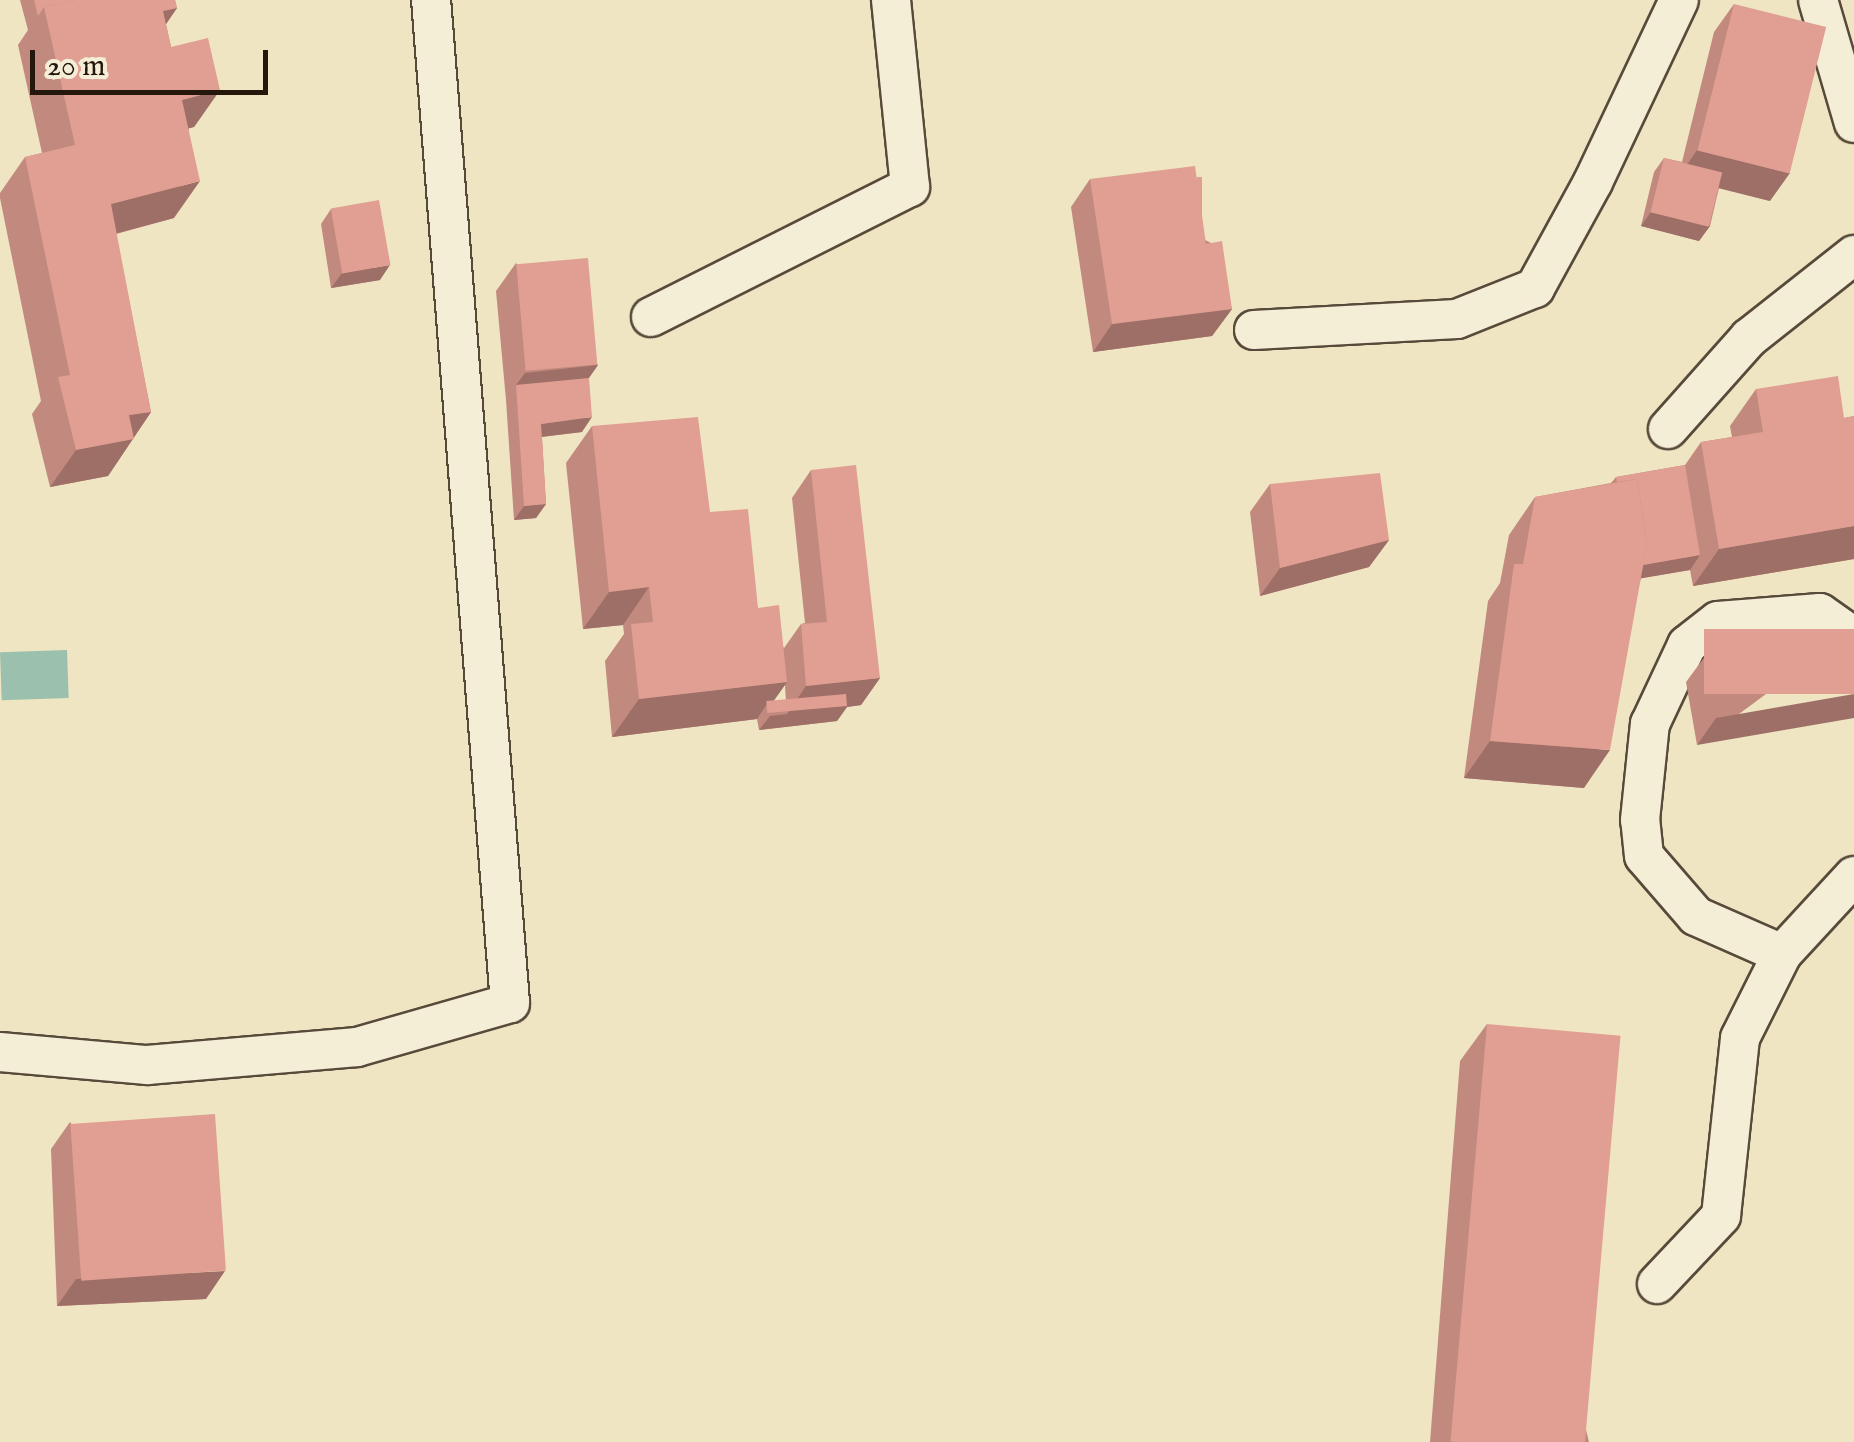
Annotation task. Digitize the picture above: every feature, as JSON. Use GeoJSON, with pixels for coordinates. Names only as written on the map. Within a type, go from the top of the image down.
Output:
{"type":"FeatureCollection","features":[{"type":"Feature","properties":{"kind":"lane"},"geometry":{"type":"LineString","coordinates":[[0,1052],[147,1065],[357,1047],[510,1002],[431,0]]}},
{"type":"Feature","properties":{"kind":"lane"},"geometry":{"type":"LineString","coordinates":[[652,317],[910,187],[891,0]]}},
{"type":"Feature","properties":{"kind":"lane"},"geometry":{"type":"LineString","coordinates":[[1254,330],[1456,319],[1535,288],[1594,182],[1679,0]]}},
{"type":"Feature","properties":{"kind":"lane"},"geometry":{"type":"LineString","coordinates":[[1818,0],[1854,122]]}},
{"type":"Feature","properties":{"kind":"lane"},"geometry":{"type":"LineString","coordinates":[[1668,429],[1749,338],[1854,255]]}},
{"type":"Feature","properties":{"kind":"lane"},"geometry":{"type":"LineString","coordinates":[[1782,954],[1696,916],[1644,856],[1640,820],[1650,724],[1687,644],[1718,622],[1820,612],[1854,636]]}},
{"type":"Feature","properties":{"kind":"lane"},"geometry":{"type":"LineString","coordinates":[[1656,1284],[1721,1216],[1740,1038],[1782,954],[1854,876]]}},
{"type":"Feature","properties":{"kind":"shaded area"},"geometry":{"type":"Polygon","coordinates":[[[67,650],[69,698],[2,700],[0,652],[67,650]]]}},
{"type":"Feature","properties":{"kind":"building"},"geometry":{"type":"Polygon","coordinates":[[[34,0],[75,0],[44,7],[38,16],[34,0]]]}},
{"type":"Feature","properties":{"kind":"building"},"geometry":{"type":"Polygon","coordinates":[[[75,0],[175,0],[177,8],[163,11],[171,47],[208,38],[220,90],[182,100],[200,181],[111,204],[151,412],[129,415],[134,439],[76,450],[58,377],[70,375],[25,157],[75,145],[44,7],[75,0]]]}},
{"type":"Feature","properties":{"kind":"building"},"geometry":{"type":"Polygon","coordinates":[[[1734,4],[1826,27],[1790,173],[1697,151],[1734,4]]]}},
{"type":"Feature","properties":{"kind":"building"},"geometry":{"type":"Polygon","coordinates":[[[1664,158],[1722,173],[1709,227],[1650,212],[1664,158]]]}},
{"type":"Feature","properties":{"kind":"building"},"geometry":{"type":"Polygon","coordinates":[[[1195,166],[1206,244],[1222,241],[1232,309],[1112,324],[1090,179],[1195,166]]]}},
{"type":"Feature","properties":{"kind":"building"},"geometry":{"type":"Polygon","coordinates":[[[1197,177],[1202,177],[1202,245],[1197,245],[1197,177]]]}},
{"type":"Feature","properties":{"kind":"building"},"geometry":{"type":"Polygon","coordinates":[[[379,200],[390,265],[342,274],[331,209],[379,200]]]}},
{"type":"Feature","properties":{"kind":"building"},"geometry":{"type":"Polygon","coordinates":[[[588,258],[597,365],[526,371],[516,264],[588,258]]]}},
{"type":"Feature","properties":{"kind":"building"},"geometry":{"type":"Polygon","coordinates":[[[1838,376],[1844,418],[1854,416],[1854,526],[1719,549],[1701,442],[1763,432],[1756,389],[1838,376]]]}},
{"type":"Feature","properties":{"kind":"building"},"geometry":{"type":"Polygon","coordinates":[[[589,378],[592,417],[541,424],[546,504],[524,506],[516,385],[589,378]]]}},
{"type":"Feature","properties":{"kind":"building"},"geometry":{"type":"Polygon","coordinates":[[[698,417],[710,512],[748,509],[758,608],[779,605],[787,682],[639,699],[631,624],[653,622],[649,587],[609,592],[592,426],[698,417]]]}},
{"type":"Feature","properties":{"kind":"building"},"geometry":{"type":"Polygon","coordinates":[[[856,465],[880,678],[806,686],[801,624],[827,622],[811,470],[856,465]]]}},
{"type":"Feature","properties":{"kind":"building"},"geometry":{"type":"Polygon","coordinates":[[[1685,465],[1700,555],[1643,565],[1647,544],[1637,479],[1617,482],[1616,477],[1685,465]]]}},
{"type":"Feature","properties":{"kind":"building"},"geometry":{"type":"Polygon","coordinates":[[[1380,473],[1389,540],[1280,568],[1270,484],[1380,473]]]}},
{"type":"Feature","properties":{"kind":"building"},"geometry":{"type":"Polygon","coordinates":[[[1637,479],[1647,544],[1610,750],[1490,741],[1514,564],[1523,564],[1535,497],[1637,479]]]}},
{"type":"Feature","properties":{"kind":"building"},"geometry":{"type":"Polygon","coordinates":[[[1704,629],[1854,629],[1854,694],[1704,694],[1704,629]]]}},
{"type":"Feature","properties":{"kind":"building"},"geometry":{"type":"Polygon","coordinates":[[[846,694],[847,706],[767,713],[766,701],[846,694]]]}},
{"type":"Feature","properties":{"kind":"building"},"geometry":{"type":"Polygon","coordinates":[[[1487,1024],[1620,1036],[1585,1442],[1450,1441],[1487,1024]]]}},
{"type":"Feature","properties":{"kind":"building"},"geometry":{"type":"Polygon","coordinates":[[[215,1114],[226,1271],[81,1281],[70,1124],[215,1114]]]}}]}
